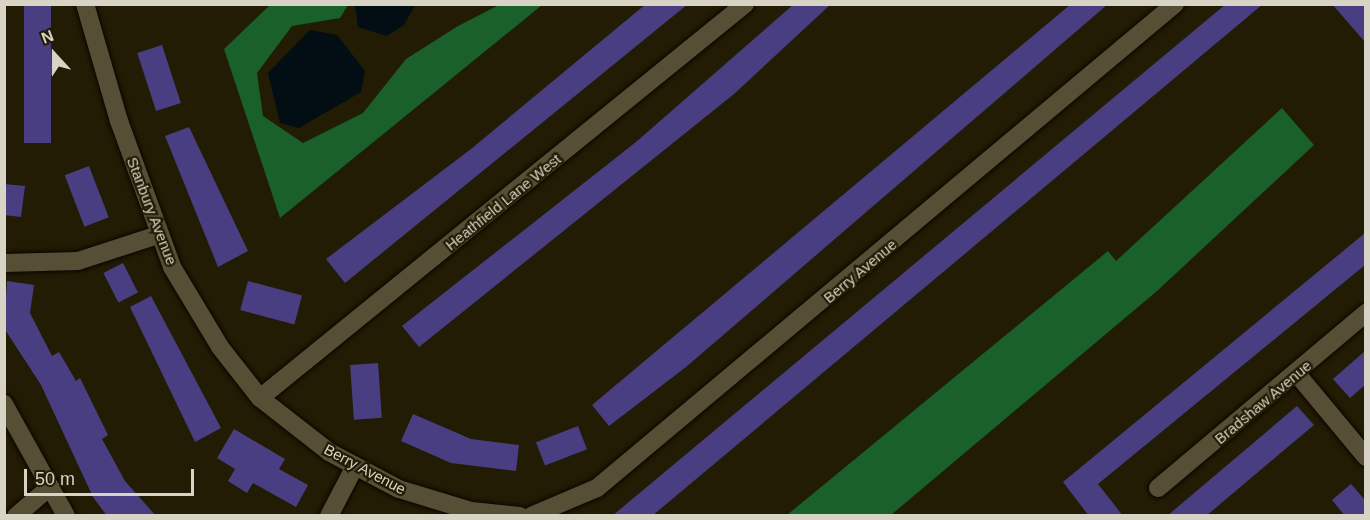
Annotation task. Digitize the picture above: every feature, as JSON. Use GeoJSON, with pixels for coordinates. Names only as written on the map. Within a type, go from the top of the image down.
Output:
{"type":"FeatureCollection","features":[{"type":"Feature","properties":{"kind":"street","name":"Stanbury Avenue"},"geometry":{"type":"LineString","coordinates":[[85,4],[158,235],[220,347],[260,398]]}},
{"type":"Feature","properties":{"kind":"street","name":"Heathfield Lane West"},"geometry":{"type":"LineString","coordinates":[[260,398],[745,4]]}},
{"type":"Feature","properties":{"kind":"street","name":"Berry Avenue"},"geometry":{"type":"LineString","coordinates":[[531,516],[597,488],[1175,4]]}},
{"type":"Feature","properties":{"kind":"street"},"geometry":{"type":"LineString","coordinates":[[4,263],[78,261],[158,235]]}},
{"type":"Feature","properties":{"kind":"street","name":"Bradshaw Avenue"},"geometry":{"type":"LineString","coordinates":[[1158,488],[1297,374],[1365,313]]}},
{"type":"Feature","properties":{"kind":"street"},"geometry":{"type":"LineString","coordinates":[[1297,374],[1365,457]]}},
{"type":"Feature","properties":{"kind":"street","name":"Berry Avenue"},"geometry":{"type":"LineString","coordinates":[[260,398],[355,466],[399,489],[471,511],[520,516]]}},
{"type":"Feature","properties":{"kind":"street"},"geometry":{"type":"LineString","coordinates":[[4,404],[66,516]]}},
{"type":"Feature","properties":{"kind":"street"},"geometry":{"type":"LineString","coordinates":[[329,516],[355,466]]}},
{"type":"Feature","properties":{"kind":"street"},"geometry":{"type":"LineString","coordinates":[[16,516],[50,487]]}},
{"type":"Feature","properties":{"kind":"green space"},"geometry":{"type":"Polygon","coordinates":[[[270,5],[348,5],[340,18],[292,26],[257,73],[263,116],[303,143],[363,113],[406,59],[458,26],[499,5],[542,5],[280,218],[224,49],[270,5]]]}},
{"type":"Feature","properties":{"kind":"green space"},"geometry":{"type":"Polygon","coordinates":[[[1282,108],[1314,145],[1157,291],[891,515],[787,515],[1108,251],[1116,261],[1282,108]]]}},
{"type":"Feature","properties":{"kind":"shaded area"},"geometry":{"type":"Polygon","coordinates":[[[355,4],[415,5],[404,25],[387,36],[358,27],[355,4]]]}},
{"type":"Feature","properties":{"kind":"shaded area"},"geometry":{"type":"Polygon","coordinates":[[[310,30],[337,35],[365,71],[361,92],[299,128],[280,123],[268,73],[310,30]]]}},
{"type":"Feature","properties":{"kind":"building"},"geometry":{"type":"Polygon","coordinates":[[[24,4],[51,4],[51,143],[24,143],[24,4]]]}},
{"type":"Feature","properties":{"kind":"building"},"geometry":{"type":"Polygon","coordinates":[[[646,4],[688,4],[345,283],[326,259],[471,149],[646,4]]]}},
{"type":"Feature","properties":{"kind":"building"},"geometry":{"type":"Polygon","coordinates":[[[794,4],[831,4],[734,94],[419,347],[402,326],[636,142],[794,4]]]}},
{"type":"Feature","properties":{"kind":"building"},"geometry":{"type":"Polygon","coordinates":[[[1071,4],[1108,4],[686,367],[609,426],[592,405],[1071,4]]]}},
{"type":"Feature","properties":{"kind":"building"},"geometry":{"type":"Polygon","coordinates":[[[1226,4],[1263,4],[652,516],[612,516],[1226,4]]]}},
{"type":"Feature","properties":{"kind":"building"},"geometry":{"type":"Polygon","coordinates":[[[1332,4],[1365,4],[1365,42],[1332,4]]]}},
{"type":"Feature","properties":{"kind":"building"},"geometry":{"type":"Polygon","coordinates":[[[162,45],[181,103],[156,111],[137,53],[162,45]]]}},
{"type":"Feature","properties":{"kind":"building"},"geometry":{"type":"Polygon","coordinates":[[[189,127],[248,251],[218,267],[165,136],[189,127]]]}},
{"type":"Feature","properties":{"kind":"building"},"geometry":{"type":"Polygon","coordinates":[[[89,166],[109,217],[84,227],[65,175],[89,166]]]}},
{"type":"Feature","properties":{"kind":"building"},"geometry":{"type":"Polygon","coordinates":[[[4,184],[25,186],[21,217],[4,215],[4,184]]]}},
{"type":"Feature","properties":{"kind":"building"},"geometry":{"type":"Polygon","coordinates":[[[1365,233],[1365,265],[1098,484],[1123,516],[1089,516],[1063,482],[1365,233]]]}},
{"type":"Feature","properties":{"kind":"building"},"geometry":{"type":"Polygon","coordinates":[[[123,263],[138,292],[118,302],[103,273],[123,263]]]}},
{"type":"Feature","properties":{"kind":"building"},"geometry":{"type":"Polygon","coordinates":[[[7,281],[34,285],[30,313],[52,356],[59,352],[76,381],[80,378],[108,435],[102,439],[125,481],[156,516],[107,516],[93,497],[41,385],[4,328],[7,281]]]}},
{"type":"Feature","properties":{"kind":"building"},"geometry":{"type":"Polygon","coordinates":[[[248,281],[302,295],[294,324],[240,310],[248,281]]]}},
{"type":"Feature","properties":{"kind":"building"},"geometry":{"type":"Polygon","coordinates":[[[151,296],[221,428],[195,442],[130,307],[151,296]]]}},
{"type":"Feature","properties":{"kind":"building"},"geometry":{"type":"Polygon","coordinates":[[[1365,351],[1365,385],[1350,398],[1333,379],[1365,351]]]}},
{"type":"Feature","properties":{"kind":"building"},"geometry":{"type":"Polygon","coordinates":[[[378,363],[382,418],[354,420],[350,365],[378,363]]]}},
{"type":"Feature","properties":{"kind":"building"},"geometry":{"type":"Polygon","coordinates":[[[1297,406],[1314,425],[1206,516],[1167,516],[1297,406]]]}},
{"type":"Feature","properties":{"kind":"building"},"geometry":{"type":"Polygon","coordinates":[[[413,414],[471,439],[519,445],[516,471],[451,463],[401,441],[413,414]]]}},
{"type":"Feature","properties":{"kind":"building"},"geometry":{"type":"Polygon","coordinates":[[[578,426],[587,449],[545,465],[536,442],[578,426]]]}},
{"type":"Feature","properties":{"kind":"building"},"geometry":{"type":"Polygon","coordinates":[[[234,429],[285,459],[279,469],[308,485],[296,507],[253,483],[247,493],[228,481],[235,469],[217,458],[234,429]]]}},
{"type":"Feature","properties":{"kind":"building"},"geometry":{"type":"Polygon","coordinates":[[[1351,484],[1365,500],[1365,516],[1345,516],[1332,500],[1351,484]]]}}]}
